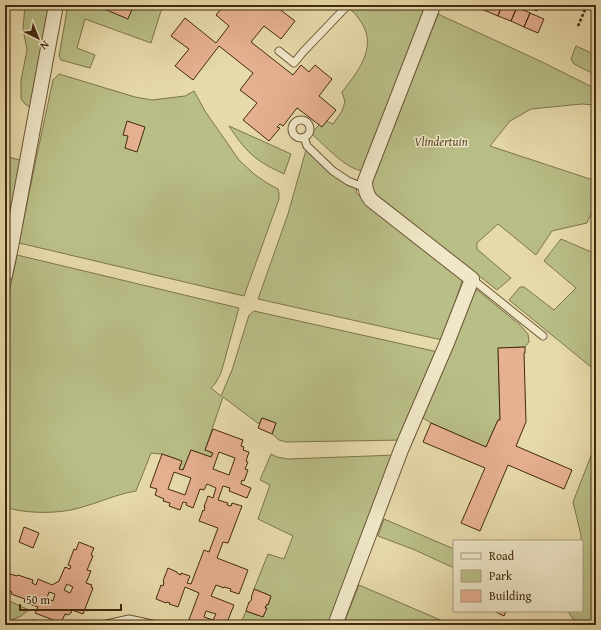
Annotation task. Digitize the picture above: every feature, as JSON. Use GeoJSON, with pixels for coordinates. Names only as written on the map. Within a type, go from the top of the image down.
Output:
{"type":"FeatureCollection","features":[{"type":"Feature","properties":{"kind":"street"},"geometry":{"type":"LineString","coordinates":[[5,275],[56,5]]}},
{"type":"Feature","properties":{"kind":"street"},"geometry":{"type":"LineString","coordinates":[[335,625],[401,450],[447,344],[472,279],[371,200],[366,194],[365,188],[365,181],[433,6],[431,5]]}},
{"type":"Feature","properties":{"kind":"lane"},"geometry":{"type":"LineString","coordinates":[[279,51],[294,64],[302,52],[347,5]]}},
{"type":"Feature","properties":{"kind":"lane"},"geometry":{"type":"LineString","coordinates":[[304,137],[307,146],[333,171],[348,181],[365,188]]}},
{"type":"Feature","properties":{"kind":"lane"},"geometry":{"type":"LineString","coordinates":[[472,279],[544,336]]}},
{"type":"Feature","properties":{"kind":"lane"},"geometry":{"type":"LineString","coordinates":[[102,625],[129,619],[157,625]]}},
{"type":"Feature","properties":{"kind":"lane"},"geometry":{"type":"LineString","coordinates":[[20,625],[40,625]]}},
{"type":"Feature","properties":{"kind":"path"},"geometry":{"type":"LineString","coordinates":[[578,26],[587,5]]}},
{"type":"Feature","properties":{"kind":"green space"},"geometry":{"type":"Polygon","coordinates":[[[25,5],[52,5],[33,109],[25,104],[21,99],[21,80],[27,50],[23,29],[25,5]]]}},
{"type":"Feature","properties":{"kind":"green space"},"geometry":{"type":"Polygon","coordinates":[[[68,5],[164,5],[151,43],[85,19],[77,48],[95,55],[90,68],[61,60],[59,56],[68,5]]]}},
{"type":"Feature","properties":{"kind":"green space"},"geometry":{"type":"Polygon","coordinates":[[[351,5],[418,5],[427,8],[363,171],[357,170],[343,161],[311,133],[324,120],[333,124],[342,111],[345,102],[342,92],[363,61],[367,40],[365,30],[359,19],[349,8],[351,5]]]}},
{"type":"Feature","properties":{"kind":"green space","name":"Vlindertuin"},"geometry":{"type":"Polygon","coordinates":[[[438,14],[540,61],[596,89],[596,105],[582,104],[531,109],[510,121],[490,146],[596,181],[596,202],[587,223],[552,231],[536,255],[498,224],[477,243],[477,249],[511,278],[497,290],[372,191],[371,185],[438,14]]]}},
{"type":"Feature","properties":{"kind":"green space"},"geometry":{"type":"Polygon","coordinates":[[[576,46],[596,55],[596,75],[574,64],[571,59],[576,46]]]}},
{"type":"Feature","properties":{"kind":"green space"},"geometry":{"type":"Polygon","coordinates":[[[59,74],[135,97],[152,100],[185,96],[194,91],[205,111],[239,160],[254,174],[278,189],[279,199],[244,296],[19,243],[53,80],[59,74]]]}},
{"type":"Feature","properties":{"kind":"green space"},"geometry":{"type":"Polygon","coordinates":[[[229,126],[291,154],[284,174],[266,165],[252,155],[229,126]]]}},
{"type":"Feature","properties":{"kind":"green space"},"geometry":{"type":"Polygon","coordinates":[[[306,150],[329,171],[357,186],[356,193],[463,279],[442,340],[258,299],[288,214],[306,150]]]}},
{"type":"Feature","properties":{"kind":"green space"},"geometry":{"type":"Polygon","coordinates":[[[5,156],[23,161],[6,240],[5,240],[5,156]]]}},
{"type":"Feature","properties":{"kind":"green space"},"geometry":{"type":"Polygon","coordinates":[[[561,239],[596,254],[596,371],[509,300],[520,287],[524,287],[554,310],[576,288],[544,261],[561,239]]]}},
{"type":"Feature","properties":{"kind":"green space"},"geometry":{"type":"Polygon","coordinates":[[[17,255],[239,308],[221,373],[211,388],[221,396],[232,370],[249,315],[254,311],[438,352],[403,440],[286,442],[279,440],[272,434],[276,423],[262,418],[259,424],[223,397],[205,450],[213,453],[211,457],[191,450],[183,470],[179,469],[182,461],[162,454],[151,453],[136,491],[71,510],[32,512],[13,509],[5,507],[5,312],[17,255]]]}},
{"type":"Feature","properties":{"kind":"green space"},"geometry":{"type":"Polygon","coordinates":[[[476,289],[520,325],[528,334],[529,342],[525,347],[498,348],[500,420],[498,420],[486,447],[423,418],[472,294],[476,289]]]}},
{"type":"Feature","properties":{"kind":"green space"},"geometry":{"type":"Polygon","coordinates":[[[596,443],[596,614],[591,625],[587,625],[573,619],[569,612],[583,612],[583,540],[581,540],[573,502],[596,443]]]}},
{"type":"Feature","properties":{"kind":"green space"},"geometry":{"type":"Polygon","coordinates":[[[271,454],[288,459],[397,455],[330,625],[240,625],[246,611],[263,617],[265,608],[267,604],[268,605],[271,596],[254,589],[268,554],[284,559],[293,536],[258,519],[270,485],[260,480],[271,454]]]}},
{"type":"Feature","properties":{"kind":"green space"},"geometry":{"type":"Polygon","coordinates":[[[384,519],[453,549],[453,568],[415,550],[378,536],[384,519]]]}},
{"type":"Feature","properties":{"kind":"green space"},"geometry":{"type":"Polygon","coordinates":[[[359,585],[445,622],[451,625],[343,625],[359,585]]]}},
{"type":"Feature","properties":{"kind":"green space"},"geometry":{"type":"Polygon","coordinates":[[[5,599],[29,610],[21,616],[5,623],[5,599]]]}},
{"type":"Feature","properties":{"kind":"building"},"geometry":{"type":"Polygon","coordinates":[[[128,5],[133,7],[128,19],[97,6],[128,5]]]}},
{"type":"Feature","properties":{"kind":"building"},"geometry":{"type":"Polygon","coordinates":[[[224,5],[280,5],[278,8],[295,21],[281,39],[264,26],[251,42],[293,75],[301,65],[309,72],[315,65],[332,79],[319,96],[336,110],[322,127],[297,108],[283,126],[280,124],[277,127],[280,128],[269,141],[243,120],[257,103],[240,90],[253,73],[219,46],[193,80],[175,66],[189,49],[171,36],[185,18],[216,43],[229,26],[216,15],[224,5]]]}},
{"type":"Feature","properties":{"kind":"building"},"geometry":{"type":"Polygon","coordinates":[[[473,5],[486,5],[484,10],[473,5]]]}},
{"type":"Feature","properties":{"kind":"building"},"geometry":{"type":"Polygon","coordinates":[[[486,5],[502,5],[498,16],[484,10],[486,5]]]}},
{"type":"Feature","properties":{"kind":"building"},"geometry":{"type":"Polygon","coordinates":[[[502,5],[517,7],[511,21],[498,16],[502,5]]]}},
{"type":"Feature","properties":{"kind":"building"},"geometry":{"type":"Polygon","coordinates":[[[534,5],[540,5],[537,11],[532,9],[534,5]]]}},
{"type":"Feature","properties":{"kind":"building"},"geometry":{"type":"Polygon","coordinates":[[[517,7],[530,13],[524,27],[511,21],[517,7]]]}},
{"type":"Feature","properties":{"kind":"building"},"geometry":{"type":"Polygon","coordinates":[[[530,13],[544,19],[538,33],[524,27],[530,13]]]}},
{"type":"Feature","properties":{"kind":"building"},"geometry":{"type":"Polygon","coordinates":[[[127,121],[145,127],[137,152],[125,148],[128,136],[123,135],[127,121]]]}},
{"type":"Feature","properties":{"kind":"building"},"geometry":{"type":"Polygon","coordinates":[[[525,347],[526,422],[516,446],[572,470],[564,489],[508,465],[480,531],[461,523],[485,468],[423,442],[431,423],[486,447],[498,420],[500,420],[498,348],[525,347]]]}},
{"type":"Feature","properties":{"kind":"building"},"geometry":{"type":"Polygon","coordinates":[[[262,418],[276,423],[272,434],[258,428],[262,418]]]}},
{"type":"Feature","properties":{"kind":"building"},"geometry":{"type":"Polygon","coordinates":[[[213,429],[243,440],[241,446],[244,447],[243,450],[249,452],[246,461],[248,462],[245,469],[248,470],[244,481],[242,480],[241,484],[251,488],[247,498],[229,491],[230,488],[223,486],[218,500],[228,503],[227,505],[231,506],[232,503],[242,506],[228,543],[223,542],[217,558],[248,570],[239,594],[230,591],[231,589],[216,585],[211,596],[234,605],[226,625],[187,625],[199,593],[185,587],[178,607],[156,599],[161,585],[163,586],[163,581],[168,568],[181,575],[181,573],[190,576],[187,583],[191,584],[204,550],[209,552],[218,528],[199,521],[203,510],[204,511],[208,496],[213,498],[216,488],[207,484],[204,490],[200,489],[193,508],[186,505],[187,503],[183,502],[180,510],[169,506],[170,503],[163,501],[164,499],[155,495],[157,489],[150,487],[162,454],[182,461],[179,469],[183,470],[191,450],[211,457],[213,453],[205,450],[213,429]],[[219,452],[213,469],[229,475],[235,458],[219,452]],[[174,472],[168,489],[185,495],[191,478],[174,472]],[[206,611],[204,617],[213,620],[216,614],[206,611]]]}},
{"type":"Feature","properties":{"kind":"building"},"geometry":{"type":"Polygon","coordinates":[[[24,527],[39,533],[33,548],[19,542],[24,527]]]}},
{"type":"Feature","properties":{"kind":"building"},"geometry":{"type":"Polygon","coordinates":[[[79,542],[94,548],[91,555],[93,556],[87,570],[91,571],[86,583],[92,585],[91,587],[93,588],[83,614],[72,610],[68,615],[65,614],[61,623],[35,613],[38,607],[24,602],[25,599],[11,594],[12,592],[5,589],[10,574],[33,580],[32,583],[36,585],[38,579],[52,585],[59,581],[65,567],[70,569],[71,566],[68,565],[74,549],[76,550],[79,542]],[[67,584],[64,590],[70,593],[73,587],[67,584]],[[49,592],[47,598],[53,601],[55,594],[49,592]]]}},
{"type":"Feature","properties":{"kind":"building"},"geometry":{"type":"Polygon","coordinates":[[[254,589],[271,596],[268,605],[267,604],[265,608],[267,608],[263,617],[246,611],[249,602],[252,599],[254,589]]]}},
{"type":"Feature","properties":{"kind":"building"},"geometry":{"type":"Polygon","coordinates":[[[496,612],[506,612],[504,616],[496,612]]]}}]}
